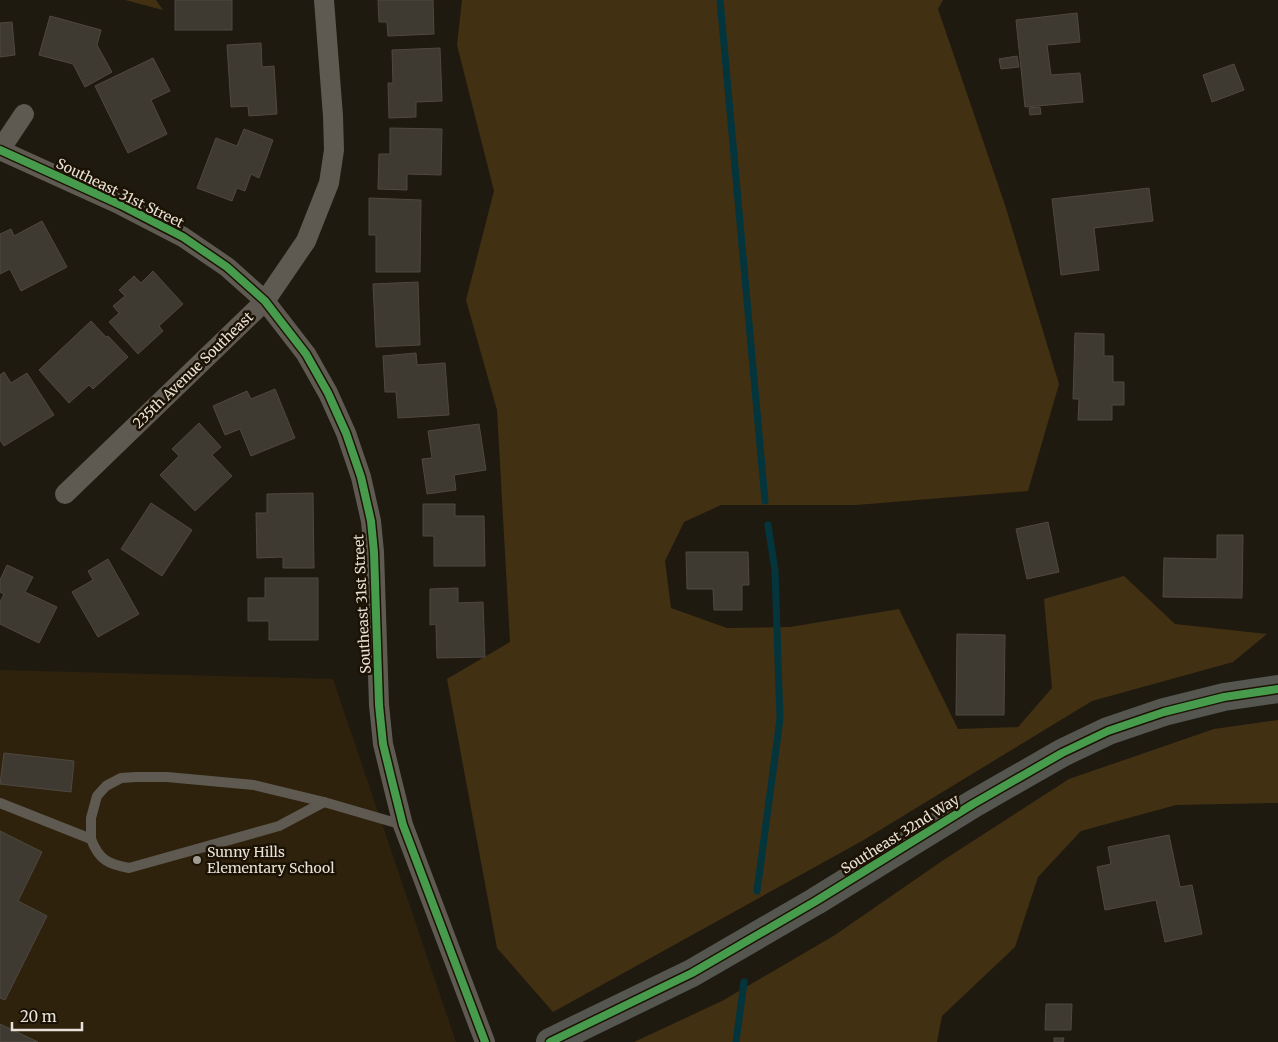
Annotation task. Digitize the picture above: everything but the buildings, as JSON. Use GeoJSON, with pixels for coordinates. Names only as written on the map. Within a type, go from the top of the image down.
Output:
{"type":"FeatureCollection","features":[{"type":"Feature","properties":{"kind":"street","name":"235th Avenue Southeast"},"geometry":{"type":"LineString","coordinates":[[65,494],[265,301],[306,241],[329,183],[334,150],[324,0]]}},
{"type":"Feature","properties":{"kind":"street"},"geometry":{"type":"LineString","coordinates":[[0,150],[24,114]]}},
{"type":"Feature","properties":{"kind":"street","name":"Southeast 31st Street"},"geometry":{"type":"LineString","coordinates":[[0,150],[121,205],[183,237],[228,267],[265,301],[306,354],[328,393],[346,433],[361,477],[370,521],[374,552],[383,744],[403,825],[485,1042]]}},
{"type":"Feature","properties":{"kind":"street","name":"Southeast 32nd Way"},"geometry":{"type":"LineString","coordinates":[[550,1042],[692,973],[1062,753],[1108,731],[1164,712],[1224,697],[1278,689]]}},
{"type":"Feature","properties":{"kind":"lane"},"geometry":{"type":"LineString","coordinates":[[324,802],[279,826],[130,868],[116,865],[103,859],[96,851],[91,839],[91,818],[97,796],[106,786],[121,778],[167,777],[254,785],[324,802],[403,825]]}},
{"type":"Feature","properties":{"kind":"lane"},"geometry":{"type":"LineString","coordinates":[[0,802],[91,839]]}},
{"type":"Feature","properties":{"kind":"shaded area"},"geometry":{"type":"Polygon","coordinates":[[[125,0],[156,0],[163,10],[125,0]]]}},
{"type":"Feature","properties":{"kind":"shaded area"},"geometry":{"type":"Polygon","coordinates":[[[462,0],[943,0],[938,9],[1005,205],[1059,384],[1028,491],[856,505],[721,505],[684,522],[665,561],[671,608],[727,628],[790,627],[899,609],[958,729],[1018,727],[1052,688],[1044,599],[1124,576],[1175,624],[1267,634],[1233,662],[1092,701],[862,841],[553,1012],[497,948],[447,679],[510,642],[497,410],[466,300],[494,191],[457,45],[462,0]]]}},
{"type":"Feature","properties":{"kind":"shaded area","name":"Sunny Hills Elementary School"},"geometry":{"type":"Polygon","coordinates":[[[0,670],[333,679],[456,1042],[0,1042],[0,670]]]}},
{"type":"Feature","properties":{"kind":"shaded area"},"geometry":{"type":"Polygon","coordinates":[[[1278,720],[1278,803],[1176,805],[1081,831],[1038,877],[1015,947],[942,1016],[937,1042],[634,1042],[722,1001],[835,935],[942,861],[1069,779],[1214,729],[1278,720]]]}},
{"type":"Feature","properties":{"kind":"waterway"},"geometry":{"type":"LineString","coordinates":[[720,0],[765,501]]}},
{"type":"Feature","properties":{"kind":"waterway"},"geometry":{"type":"LineString","coordinates":[[757,891],[780,719],[775,571],[768,525]]}},
{"type":"Feature","properties":{"kind":"waterway"},"geometry":{"type":"LineString","coordinates":[[736,1042],[744,982]]}},
{"type":"Feature","properties":{"kind":"cycle path"},"geometry":{"type":"LineString","coordinates":[[0,150],[121,205],[183,237],[227,267],[265,301],[306,354],[328,393],[346,433],[361,477],[371,521],[374,552],[379,705],[383,744],[403,825],[485,1042]]}},
{"type":"Feature","properties":{"kind":"cycle path"},"geometry":{"type":"LineString","coordinates":[[550,1042],[692,973],[816,901],[973,804],[1062,753],[1108,731],[1164,712],[1224,697],[1278,689]]}},
{"type":"Feature","properties":{"kind":"place","name":"Sunny Hills Elementary School"},"geometry":{"type":"Point","coordinates":[197,860]}}]}
